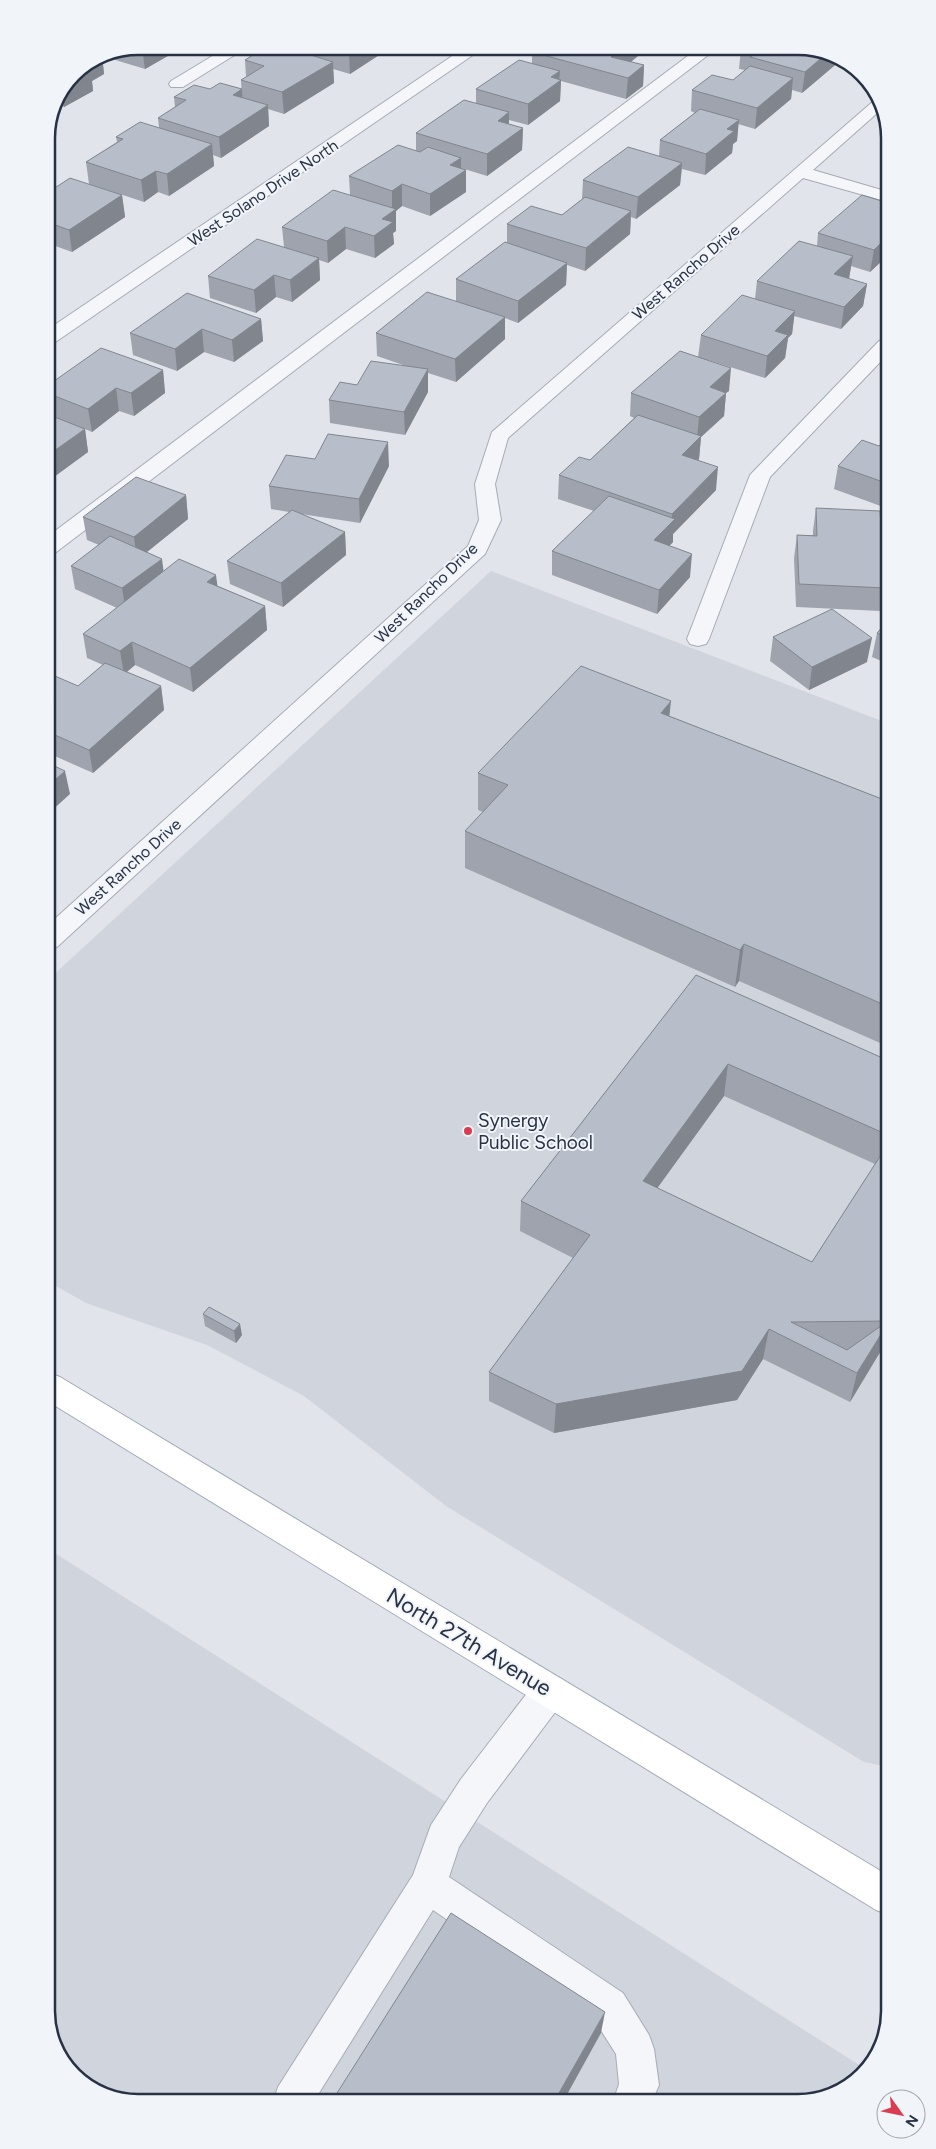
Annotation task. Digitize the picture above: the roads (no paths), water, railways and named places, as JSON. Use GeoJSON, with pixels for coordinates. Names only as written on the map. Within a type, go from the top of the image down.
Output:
{"type":"FeatureCollection","features":[{"type":"Feature","properties":{"kind":"main road","name":"North 27th Avenue"},"geometry":{"type":"LineString","coordinates":[[55,1389],[881,1892]]}},
{"type":"Feature","properties":{"kind":"street"},"geometry":{"type":"LineString","coordinates":[[177,84],[226,55]]}},
{"type":"Feature","properties":{"kind":"street","name":"West Solano Drive North"},"geometry":{"type":"LineString","coordinates":[[55,334],[465,55]]}},
{"type":"Feature","properties":{"kind":"street"},"geometry":{"type":"LineString","coordinates":[[55,542],[700,55]]}},
{"type":"Feature","properties":{"kind":"street","name":"West Rancho Drive"},"geometry":{"type":"LineString","coordinates":[[55,934],[477,549],[490,520],[484,484],[499,436],[875,107]]}},
{"type":"Feature","properties":{"kind":"street"},"geometry":{"type":"LineString","coordinates":[[801,172],[881,195]]}},
{"type":"Feature","properties":{"kind":"street"},"geometry":{"type":"LineString","coordinates":[[698,639],[760,475],[881,350]]}},
{"type":"Feature","properties":{"kind":"street"},"geometry":{"type":"LineString","coordinates":[[297,2094],[428,1885],[444,1838],[454,1822],[474,1791],[550,1691]]}},
{"type":"Feature","properties":{"kind":"street"},"geometry":{"type":"LineString","coordinates":[[428,1885],[609,2007],[636,2049],[640,2085],[636,2094]]}},
{"type":"Feature","properties":{"kind":"place","name":"Synergy Public School"},"geometry":{"type":"Point","coordinates":[468,1131]}}]}
